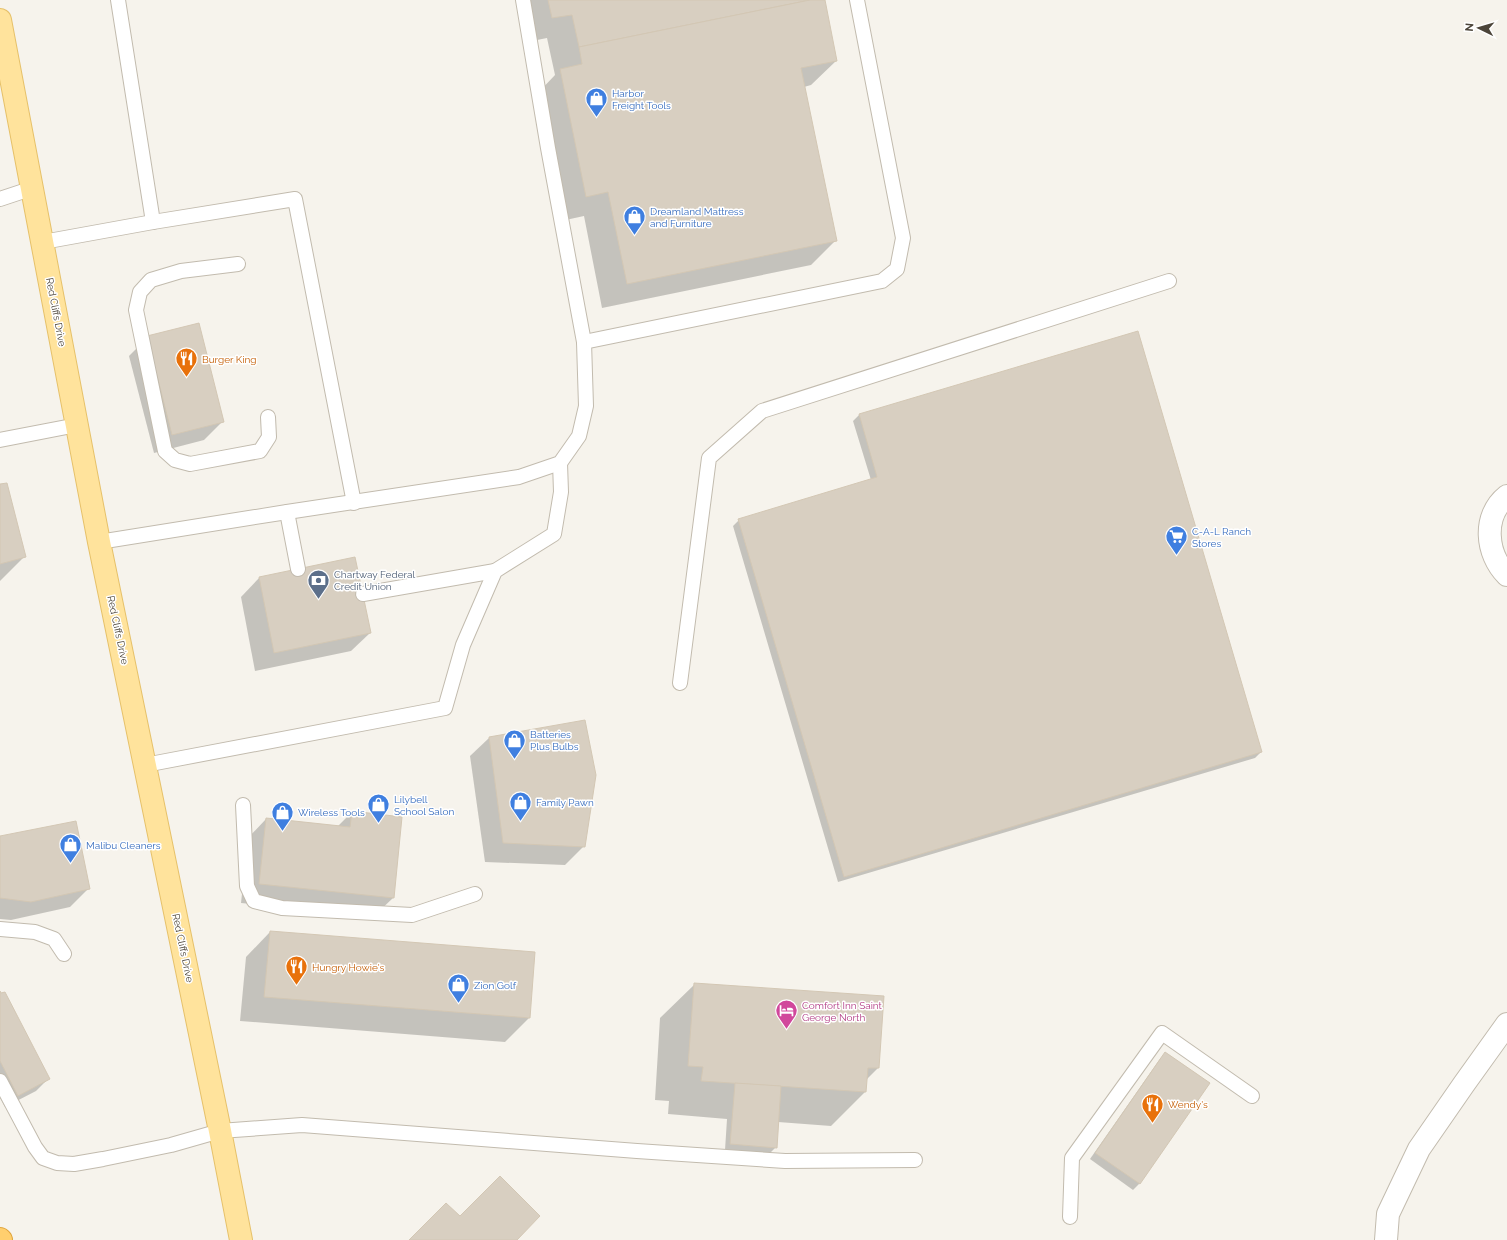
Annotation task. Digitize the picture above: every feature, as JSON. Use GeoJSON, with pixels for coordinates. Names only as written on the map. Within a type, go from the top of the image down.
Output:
{"type":"FeatureCollection","features":[{"type":"Feature","properties":{"kind":"main road","name":"Red Cliffs Drive"},"geometry":{"type":"LineString","coordinates":[[0,20],[99,542],[241,1240]]}},
{"type":"Feature","properties":{"kind":"street"},"geometry":{"type":"LineString","coordinates":[[1507,496],[1494,513],[1489,531],[1491,550],[1499,567],[1507,575]]}},
{"type":"Feature","properties":{"kind":"street"},"geometry":{"type":"LineString","coordinates":[[1386,1240],[1388,1214],[1419,1148],[1507,1024]]}},
{"type":"Feature","properties":{"kind":"lane"},"geometry":{"type":"LineString","coordinates":[[118,0],[153,222]]}},
{"type":"Feature","properties":{"kind":"lane"},"geometry":{"type":"LineString","coordinates":[[99,542],[519,477],[560,463],[579,436],[586,406],[584,342],[548,148],[523,0]]}},
{"type":"Feature","properties":{"kind":"lane"},"geometry":{"type":"LineString","coordinates":[[584,342],[882,281],[897,269],[903,238],[857,0]]}},
{"type":"Feature","properties":{"kind":"lane"},"geometry":{"type":"LineString","coordinates":[[0,199],[33,188]]}},
{"type":"Feature","properties":{"kind":"lane"},"geometry":{"type":"LineString","coordinates":[[43,242],[153,222],[295,199],[354,503]]}},
{"type":"Feature","properties":{"kind":"lane"},"geometry":{"type":"LineString","coordinates":[[238,264],[181,271],[151,280],[140,292],[136,310],[165,451],[175,460],[190,464],[260,451],[268,437],[268,417]]}},
{"type":"Feature","properties":{"kind":"lane"},"geometry":{"type":"LineString","coordinates":[[680,683],[709,458],[762,411],[1169,281]]}},
{"type":"Feature","properties":{"kind":"lane"},"geometry":{"type":"LineString","coordinates":[[0,440],[77,425]]}},
{"type":"Feature","properties":{"kind":"lane"},"geometry":{"type":"LineString","coordinates":[[363,594],[495,571],[554,534],[561,492],[560,463]]}},
{"type":"Feature","properties":{"kind":"lane"},"geometry":{"type":"LineString","coordinates":[[287,512],[298,569]]}},
{"type":"Feature","properties":{"kind":"lane"},"geometry":{"type":"LineString","coordinates":[[145,765],[444,708],[463,645],[495,571]]}},
{"type":"Feature","properties":{"kind":"lane"},"geometry":{"type":"LineString","coordinates":[[243,805],[247,886],[254,901],[282,908],[412,915],[475,894]]}},
{"type":"Feature","properties":{"kind":"lane"},"geometry":{"type":"LineString","coordinates":[[0,929],[34,932],[54,939],[64,954]]}},
{"type":"Feature","properties":{"kind":"lane"},"geometry":{"type":"LineString","coordinates":[[1070,1217],[1072,1158],[1162,1033],[1252,1096]]}},
{"type":"Feature","properties":{"kind":"lane"},"geometry":{"type":"LineString","coordinates":[[0,1081],[35,1147],[43,1158],[57,1163],[74,1164],[103,1159],[171,1145],[220,1131],[302,1125],[785,1161],[915,1160]]}},
{"type":"Feature","properties":{"kind":"building"},"geometry":{"type":"Polygon","coordinates":[[[548,0],[810,0],[579,47],[572,15],[552,18],[548,0]]]}},
{"type":"Feature","properties":{"kind":"building"},"geometry":{"type":"Polygon","coordinates":[[[810,0],[825,0],[837,61],[801,68],[837,241],[627,284],[608,192],[586,197],[560,69],[582,64],[579,47],[810,0]]]}},
{"type":"Feature","properties":{"kind":"building","name":"Burger King"},"geometry":{"type":"Polygon","coordinates":[[[199,323],[224,422],[172,435],[147,336],[199,323]]]}},
{"type":"Feature","properties":{"kind":"building"},"geometry":{"type":"Polygon","coordinates":[[[1138,331],[1262,752],[844,877],[738,519],[877,477],[859,414],[1138,331]]]}},
{"type":"Feature","properties":{"kind":"building"},"geometry":{"type":"Polygon","coordinates":[[[7,483],[26,557],[0,564],[0,484],[7,483]]]}},
{"type":"Feature","properties":{"kind":"building"},"geometry":{"type":"Polygon","coordinates":[[[355,557],[371,633],[274,653],[259,577],[355,557]]]}},
{"type":"Feature","properties":{"kind":"building"},"geometry":{"type":"Polygon","coordinates":[[[585,720],[596,775],[585,847],[503,843],[489,737],[585,720]]]}},
{"type":"Feature","properties":{"kind":"building"},"geometry":{"type":"Polygon","coordinates":[[[352,811],[402,817],[394,898],[259,884],[266,818],[350,827],[352,811]]]}},
{"type":"Feature","properties":{"kind":"building"},"geometry":{"type":"Polygon","coordinates":[[[76,821],[90,889],[31,902],[0,898],[0,836],[76,821]]]}},
{"type":"Feature","properties":{"kind":"building"},"geometry":{"type":"Polygon","coordinates":[[[270,931],[535,952],[530,1018],[264,997],[270,931]]]}},
{"type":"Feature","properties":{"kind":"building","name":"Comfort Inn Saint George North"},"geometry":{"type":"Polygon","coordinates":[[[694,983],[884,996],[879,1068],[868,1068],[866,1092],[701,1081],[703,1067],[688,1066],[694,983]]]}},
{"type":"Feature","properties":{"kind":"building"},"geometry":{"type":"Polygon","coordinates":[[[0,991],[1,993],[5,992],[50,1079],[18,1096],[0,1061],[0,991]]]}},
{"type":"Feature","properties":{"kind":"building"},"geometry":{"type":"Polygon","coordinates":[[[1165,1052],[1210,1083],[1140,1184],[1095,1153],[1165,1052]]]}},
{"type":"Feature","properties":{"kind":"building"},"geometry":{"type":"Polygon","coordinates":[[[735,1083],[781,1086],[777,1148],[730,1144],[735,1083]]]}},
{"type":"Feature","properties":{"kind":"building"},"geometry":{"type":"Polygon","coordinates":[[[500,1176],[540,1216],[517,1240],[409,1240],[446,1203],[460,1216],[500,1176]]]}},
{"type":"Feature","properties":{"kind":"place","name":"Harbor Freight Tools"},"geometry":{"type":"Point","coordinates":[597,118]}},
{"type":"Feature","properties":{"kind":"place","name":"Dreamland Mattress and Furniture"},"geometry":{"type":"Point","coordinates":[635,236]}},
{"type":"Feature","properties":{"kind":"place","name":"Burger King"},"geometry":{"type":"Point","coordinates":[186,378]}},
{"type":"Feature","properties":{"kind":"place","name":"C-A-L Ranch Stores"},"geometry":{"type":"Point","coordinates":[1177,556]}},
{"type":"Feature","properties":{"kind":"place","name":"Chartway Federal Credit Union"},"geometry":{"type":"Point","coordinates":[318,600]}},
{"type":"Feature","properties":{"kind":"place","name":"Batteries Plus Bulbs"},"geometry":{"type":"Point","coordinates":[515,760]}},
{"type":"Feature","properties":{"kind":"place","name":"Family Pawn"},"geometry":{"type":"Point","coordinates":[520,822]}},
{"type":"Feature","properties":{"kind":"place","name":"Lilybell School Salon"},"geometry":{"type":"Point","coordinates":[379,824]}},
{"type":"Feature","properties":{"kind":"place","name":"Wireless Tools"},"geometry":{"type":"Point","coordinates":[282,832]}},
{"type":"Feature","properties":{"kind":"place","name":"Malibu Cleaners"},"geometry":{"type":"Point","coordinates":[71,864]}},
{"type":"Feature","properties":{"kind":"place","name":"Hungry Howie's"},"geometry":{"type":"Point","coordinates":[297,986]}},
{"type":"Feature","properties":{"kind":"place","name":"Zion Golf"},"geometry":{"type":"Point","coordinates":[458,1004]}},
{"type":"Feature","properties":{"kind":"place","name":"Comfort Inn Saint George North"},"geometry":{"type":"Point","coordinates":[786,1030]}},
{"type":"Feature","properties":{"kind":"place","name":"Wendy's"},"geometry":{"type":"Point","coordinates":[1152,1124]}}]}
